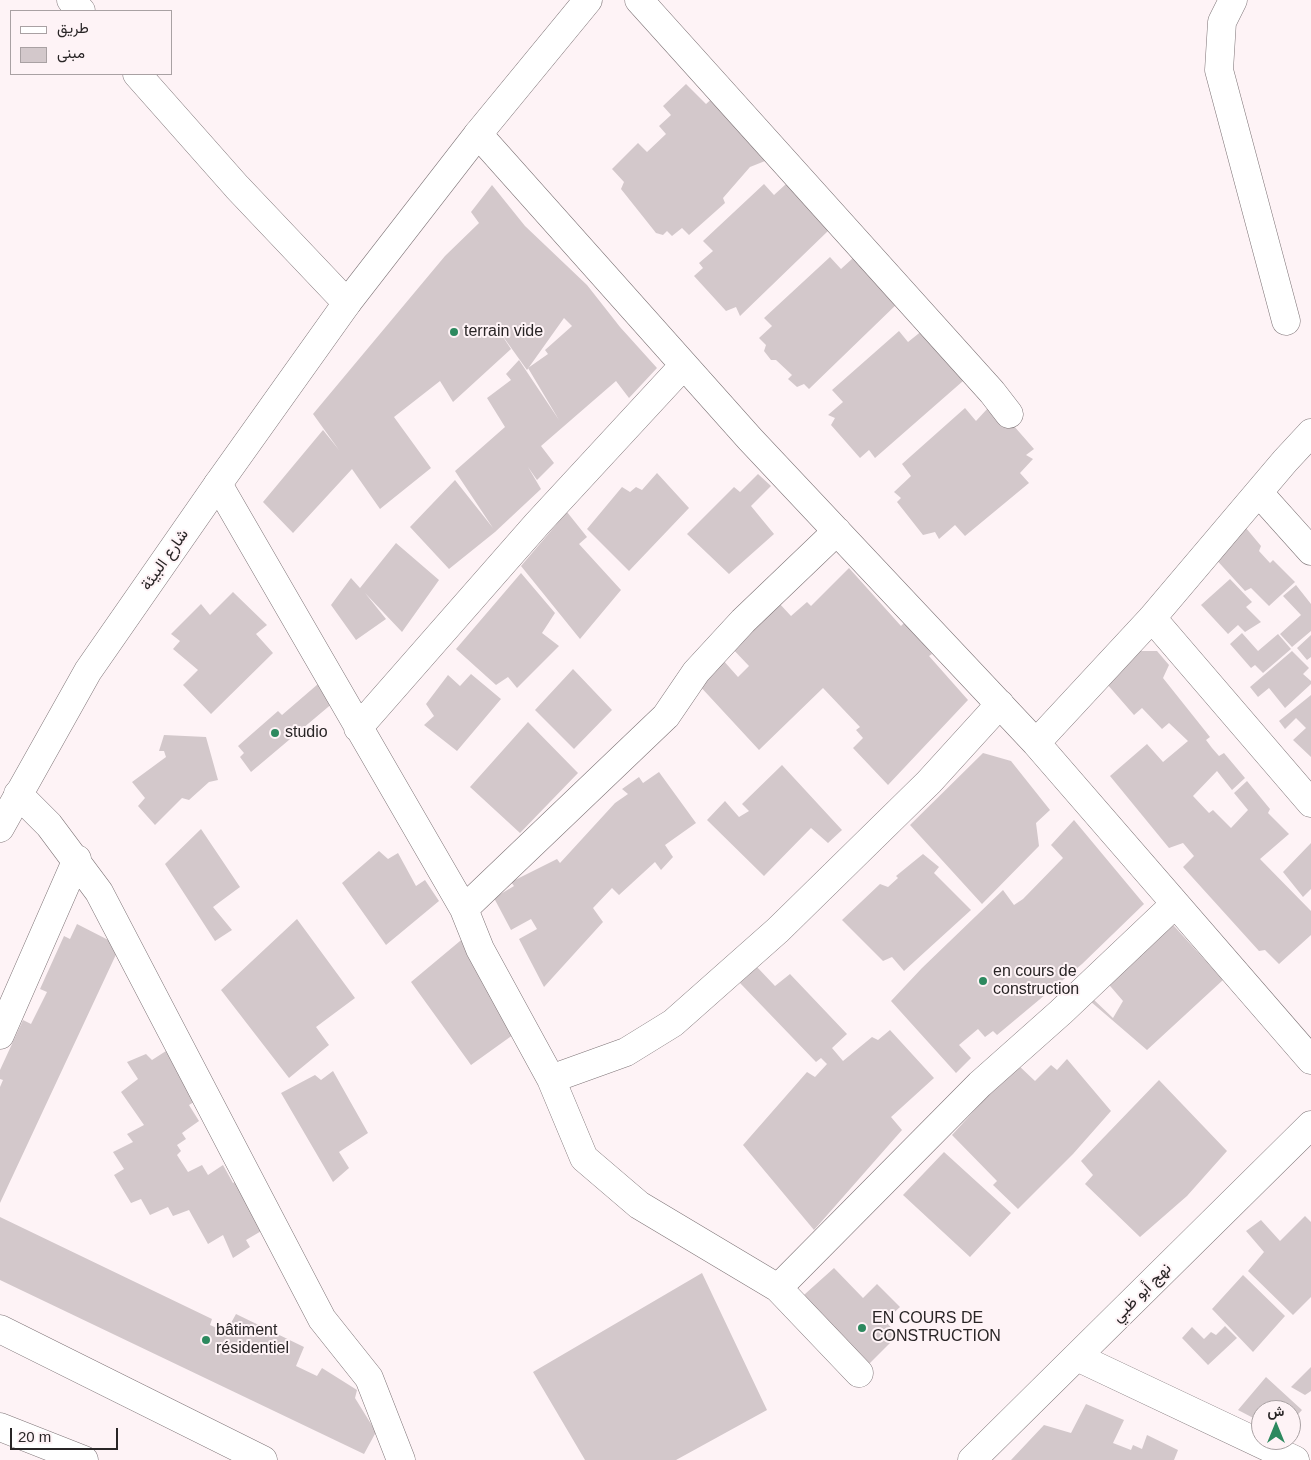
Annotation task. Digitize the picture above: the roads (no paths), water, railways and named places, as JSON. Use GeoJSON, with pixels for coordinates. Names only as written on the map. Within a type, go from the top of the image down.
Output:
{"type":"FeatureCollection","features":[{"type":"Feature","properties":{"kind":"street"},"geometry":{"type":"LineString","coordinates":[[71,0],[80,10]]}},
{"type":"Feature","properties":{"kind":"street","name":"شارع البيئة"},"geometry":{"type":"LineString","coordinates":[[0,828],[88,671],[218,484],[347,303],[478,134],[588,0]]}},
{"type":"Feature","properties":{"kind":"street"},"geometry":{"type":"LineString","coordinates":[[639,0],[992,392],[1009,414]]}},
{"type":"Feature","properties":{"kind":"street"},"geometry":{"type":"LineString","coordinates":[[1233,0],[1222,22],[1219,70],[1286,322]]}},
{"type":"Feature","properties":{"kind":"street"},"geometry":{"type":"LineString","coordinates":[[138,75],[237,186],[347,303]]}},
{"type":"Feature","properties":{"kind":"street"},"geometry":{"type":"LineString","coordinates":[[478,134],[684,366],[1036,743],[1311,1060]]}},
{"type":"Feature","properties":{"kind":"street"},"geometry":{"type":"LineString","coordinates":[[358,728],[550,510],[684,366]]}},
{"type":"Feature","properties":{"kind":"street"},"geometry":{"type":"LineString","coordinates":[[1036,743],[1152,618],[1311,433]]}},
{"type":"Feature","properties":{"kind":"street"},"geometry":{"type":"LineString","coordinates":[[218,484],[464,909],[480,949],[551,1078],[584,1158],[639,1205],[778,1288],[859,1374]]}},
{"type":"Feature","properties":{"kind":"street"},"geometry":{"type":"LineString","coordinates":[[1259,493],[1311,551]]}},
{"type":"Feature","properties":{"kind":"street"},"geometry":{"type":"LineString","coordinates":[[464,909],[666,716],[696,672],[743,621],[837,531]]}},
{"type":"Feature","properties":{"kind":"street"},"geometry":{"type":"LineString","coordinates":[[1152,618],[1311,803]]}},
{"type":"Feature","properties":{"kind":"street"},"geometry":{"type":"LineString","coordinates":[[551,1078],[626,1052],[673,1023],[785,924],[929,782],[1000,704]]}},
{"type":"Feature","properties":{"kind":"street"},"geometry":{"type":"LineString","coordinates":[[18,794],[49,825],[76,859],[119,926],[322,1319],[369,1378],[401,1460]]}},
{"type":"Feature","properties":{"kind":"street"},"geometry":{"type":"LineString","coordinates":[[0,1035],[76,859]]}},
{"type":"Feature","properties":{"kind":"street"},"geometry":{"type":"LineString","coordinates":[[778,1288],[980,1084],[1061,1012],[1175,904]]}},
{"type":"Feature","properties":{"kind":"street","name":"نهج أبو ظبي"},"geometry":{"type":"LineString","coordinates":[[972,1460],[1311,1125]]}},
{"type":"Feature","properties":{"kind":"street"},"geometry":{"type":"LineString","coordinates":[[0,1329],[263,1460]]}},
{"type":"Feature","properties":{"kind":"street"},"geometry":{"type":"LineString","coordinates":[[1077,1357],[1295,1460]]}},
{"type":"Feature","properties":{"kind":"street"},"geometry":{"type":"LineString","coordinates":[[0,1427],[84,1460]]}},
{"type":"Feature","properties":{"kind":"place","name":"terrain vide"},"geometry":{"type":"Point","coordinates":[454,332]}},
{"type":"Feature","properties":{"kind":"place","name":"studio"},"geometry":{"type":"Point","coordinates":[275,733]}},
{"type":"Feature","properties":{"kind":"place","name":"en cours de construction"},"geometry":{"type":"Point","coordinates":[983,981]}},
{"type":"Feature","properties":{"kind":"place","name":"EN COURS DE CONSTRUCTION"},"geometry":{"type":"Point","coordinates":[862,1328]}},
{"type":"Feature","properties":{"kind":"place","name":"bâtiment résidentiel"},"geometry":{"type":"Point","coordinates":[206,1340]}}]}
